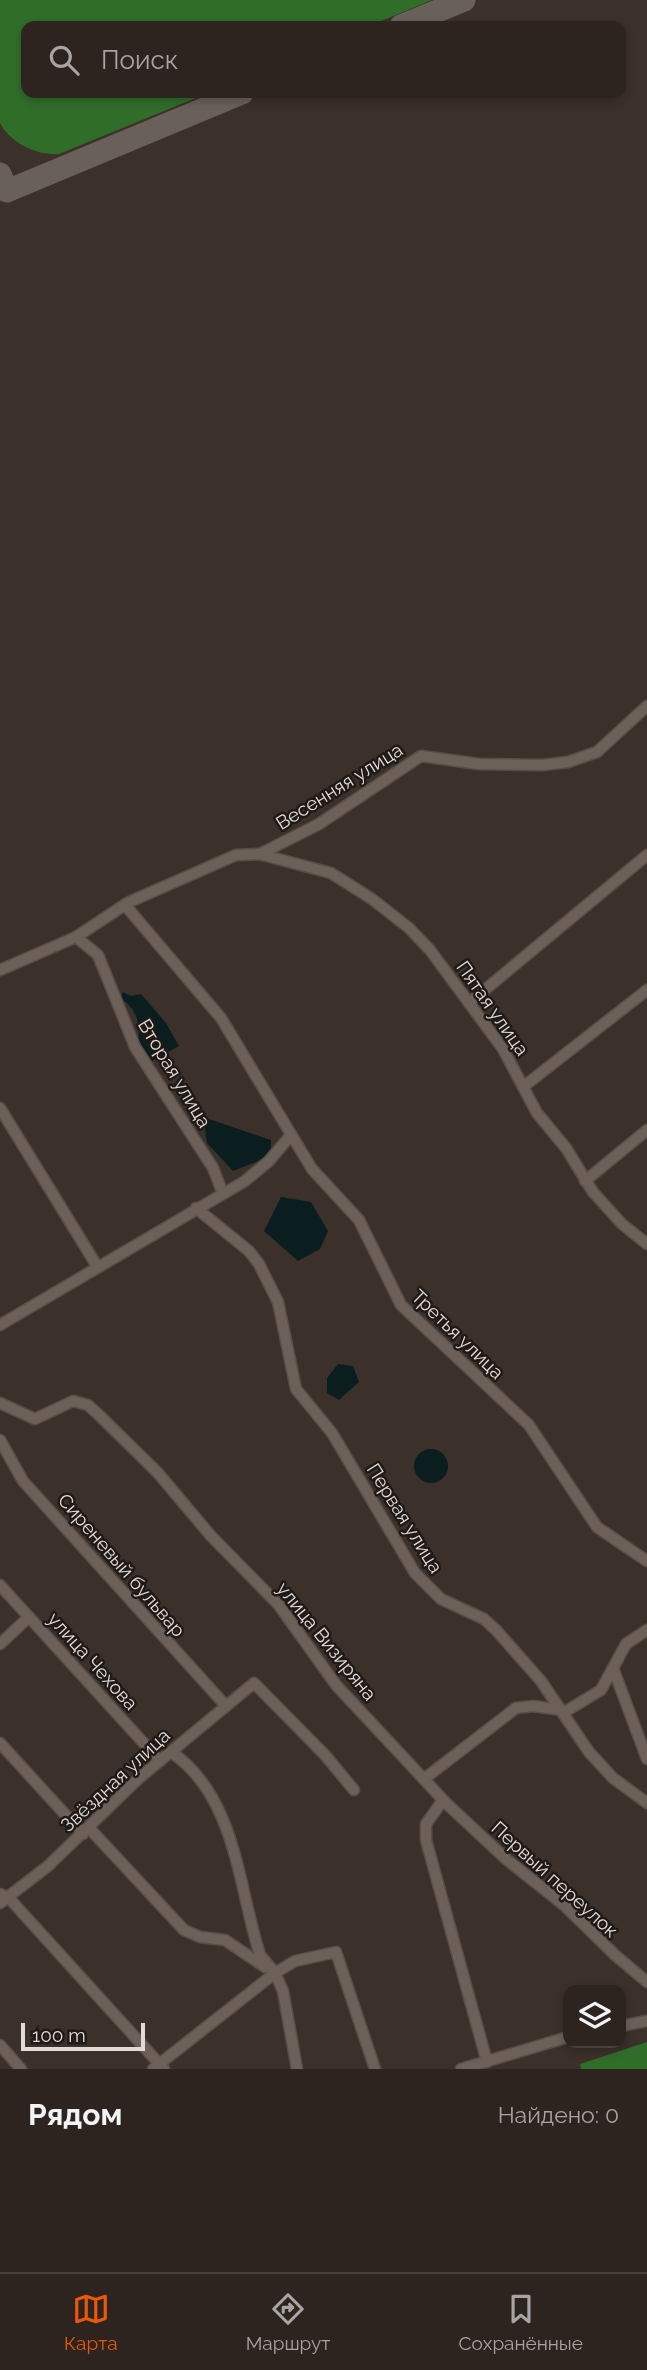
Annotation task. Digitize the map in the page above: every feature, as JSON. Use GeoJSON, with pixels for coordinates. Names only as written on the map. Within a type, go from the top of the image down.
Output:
{"type":"FeatureCollection","features":[{"type":"Feature","properties":{"kind":"street","name":"Весенняя улица"},"geometry":{"type":"LineString","coordinates":[[76,937],[125,905],[224,859],[259,854],[319,824],[421,756],[479,764],[543,765],[568,762],[597,752],[647,706]]}},
{"type":"Feature","properties":{"kind":"street","name":"Пятая улица"},"geometry":{"type":"LineString","coordinates":[[259,854],[317,868],[358,888],[414,933],[503,1049],[537,1113],[566,1148],[585,1181],[610,1212],[647,1244]]}},
{"type":"Feature","properties":{"kind":"street"},"geometry":{"type":"LineString","coordinates":[[469,1003],[647,855]]}},
{"type":"Feature","properties":{"kind":"street","name":"Третья улица"},"geometry":{"type":"LineString","coordinates":[[125,905],[221,1018],[321,1180],[359,1220],[401,1305],[529,1425],[597,1527],[647,1561]]}},
{"type":"Feature","properties":{"kind":"street"},"geometry":{"type":"LineString","coordinates":[[0,970],[76,937]]}},
{"type":"Feature","properties":{"kind":"street","name":"Вторая улица"},"geometry":{"type":"LineString","coordinates":[[76,937],[98,955],[135,1047],[212,1167],[223,1194]]}},
{"type":"Feature","properties":{"kind":"street"},"geometry":{"type":"LineString","coordinates":[[523,1087],[647,990]]}},
{"type":"Feature","properties":{"kind":"street"},"geometry":{"type":"LineString","coordinates":[[0,1108],[97,1266]]}},
{"type":"Feature","properties":{"kind":"street"},"geometry":{"type":"LineString","coordinates":[[585,1181],[647,1130]]}},
{"type":"Feature","properties":{"kind":"street"},"geometry":{"type":"LineString","coordinates":[[0,1325],[257,1172],[292,1135]]}},
{"type":"Feature","properties":{"kind":"street","name":"Первая улица"},"geometry":{"type":"LineString","coordinates":[[197,1208],[249,1251],[259,1264],[278,1302],[296,1389],[332,1433],[415,1573],[441,1599],[490,1624],[526,1662],[589,1752],[613,1778],[647,1803]]}},
{"type":"Feature","properties":{"kind":"street","name":"улица Визиряна"},"geometry":{"type":"LineString","coordinates":[[0,1403],[35,1419],[73,1402],[88,1405],[159,1474],[211,1536],[278,1604],[336,1685],[443,1800]]}},
{"type":"Feature","properties":{"kind":"street","name":"Сиреневый бульвар"},"geometry":{"type":"LineString","coordinates":[[0,1440],[23,1481],[226,1706]]}},
{"type":"Feature","properties":{"kind":"street","name":"улица Чехова"},"geometry":{"type":"LineString","coordinates":[[0,1585],[160,1760]]}},
{"type":"Feature","properties":{"kind":"street"},"geometry":{"type":"LineString","coordinates":[[0,1644],[29,1618]]}},
{"type":"Feature","properties":{"kind":"street"},"geometry":{"type":"LineString","coordinates":[[424,1779],[516,1708],[533,1706],[562,1711],[601,1690],[626,1644],[647,1630]]}},
{"type":"Feature","properties":{"kind":"street"},"geometry":{"type":"LineString","coordinates":[[613,1668],[647,1759]]}},
{"type":"Feature","properties":{"kind":"street","name":"Звёздная улица"},"geometry":{"type":"LineString","coordinates":[[3,1898],[86,1831],[160,1760],[254,1683],[325,1755],[354,1790]]}},
{"type":"Feature","properties":{"kind":"street"},"geometry":{"type":"LineString","coordinates":[[0,1743],[184,1930],[200,1937],[225,1940],[275,1973]]}},
{"type":"Feature","properties":{"kind":"street"},"geometry":{"type":"LineString","coordinates":[[171,1752],[195,1771],[214,1799],[232,1848],[260,1955],[275,1973],[283,1991],[297,2069]]}},
{"type":"Feature","properties":{"kind":"street"},"geometry":{"type":"LineString","coordinates":[[443,1800],[426,1824],[426,1840],[487,2062]]}},
{"type":"Feature","properties":{"kind":"street","name":"Первый переулок"},"geometry":{"type":"LineString","coordinates":[[443,1800],[506,1859],[565,1906],[647,1982]]}},
{"type":"Feature","properties":{"kind":"street"},"geometry":{"type":"LineString","coordinates":[[3,1898],[159,2067],[275,1973],[295,1961],[336,1952],[375,2069]]}},
{"type":"Feature","properties":{"kind":"street"},"geometry":{"type":"LineString","coordinates":[[626,2025],[647,2021]]}},
{"type":"Feature","properties":{"kind":"street"},"geometry":{"type":"LineString","coordinates":[[461,2069],[563,2039]]}},
{"type":"Feature","properties":{"kind":"street"},"geometry":{"type":"LineString","coordinates":[[0,2045],[21,2069]]}},
{"type":"Feature","properties":{"kind":"green space"},"geometry":{"type":"Polygon","coordinates":[[[0,0],[432,0],[381,21],[21,21],[21,98],[196,98],[59,154],[42,153],[25,147],[10,137],[0,123],[0,0]]]}},
{"type":"Feature","properties":{"kind":"green space"},"geometry":{"type":"Polygon","coordinates":[[[647,2042],[647,2069],[581,2069],[580,2064],[647,2042]]]}},
{"type":"Feature","properties":{"kind":"water"},"geometry":{"type":"Polygon","coordinates":[[[123,992],[131,996],[141,994],[166,1023],[179,1046],[152,1061],[138,1041],[136,1016],[130,1006],[120,998],[123,992]]]}},
{"type":"Feature","properties":{"kind":"water"},"geometry":{"type":"Polygon","coordinates":[[[203,1117],[271,1140],[271,1156],[233,1171],[207,1143],[203,1117]]]}},
{"type":"Feature","properties":{"kind":"water"},"geometry":{"type":"Polygon","coordinates":[[[281,1197],[311,1202],[328,1231],[320,1249],[298,1261],[264,1231],[281,1197]]]}},
{"type":"Feature","properties":{"kind":"water"},"geometry":{"type":"Polygon","coordinates":[[[338,1364],[353,1366],[359,1382],[339,1400],[327,1393],[327,1378],[338,1364]]]}},
{"type":"Feature","properties":{"kind":"water"},"geometry":{"type":"Polygon","coordinates":[[[431,1449],[443,1454],[448,1466],[443,1478],[431,1483],[419,1478],[414,1466],[419,1454],[431,1449]]]}},
{"type":"Feature","properties":{"kind":"taxiway"},"geometry":{"type":"LineString","coordinates":[[413,21],[464,0]]}},
{"type":"Feature","properties":{"kind":"taxiway"},"geometry":{"type":"LineString","coordinates":[[0,174],[7,191],[230,98]]}}]}
